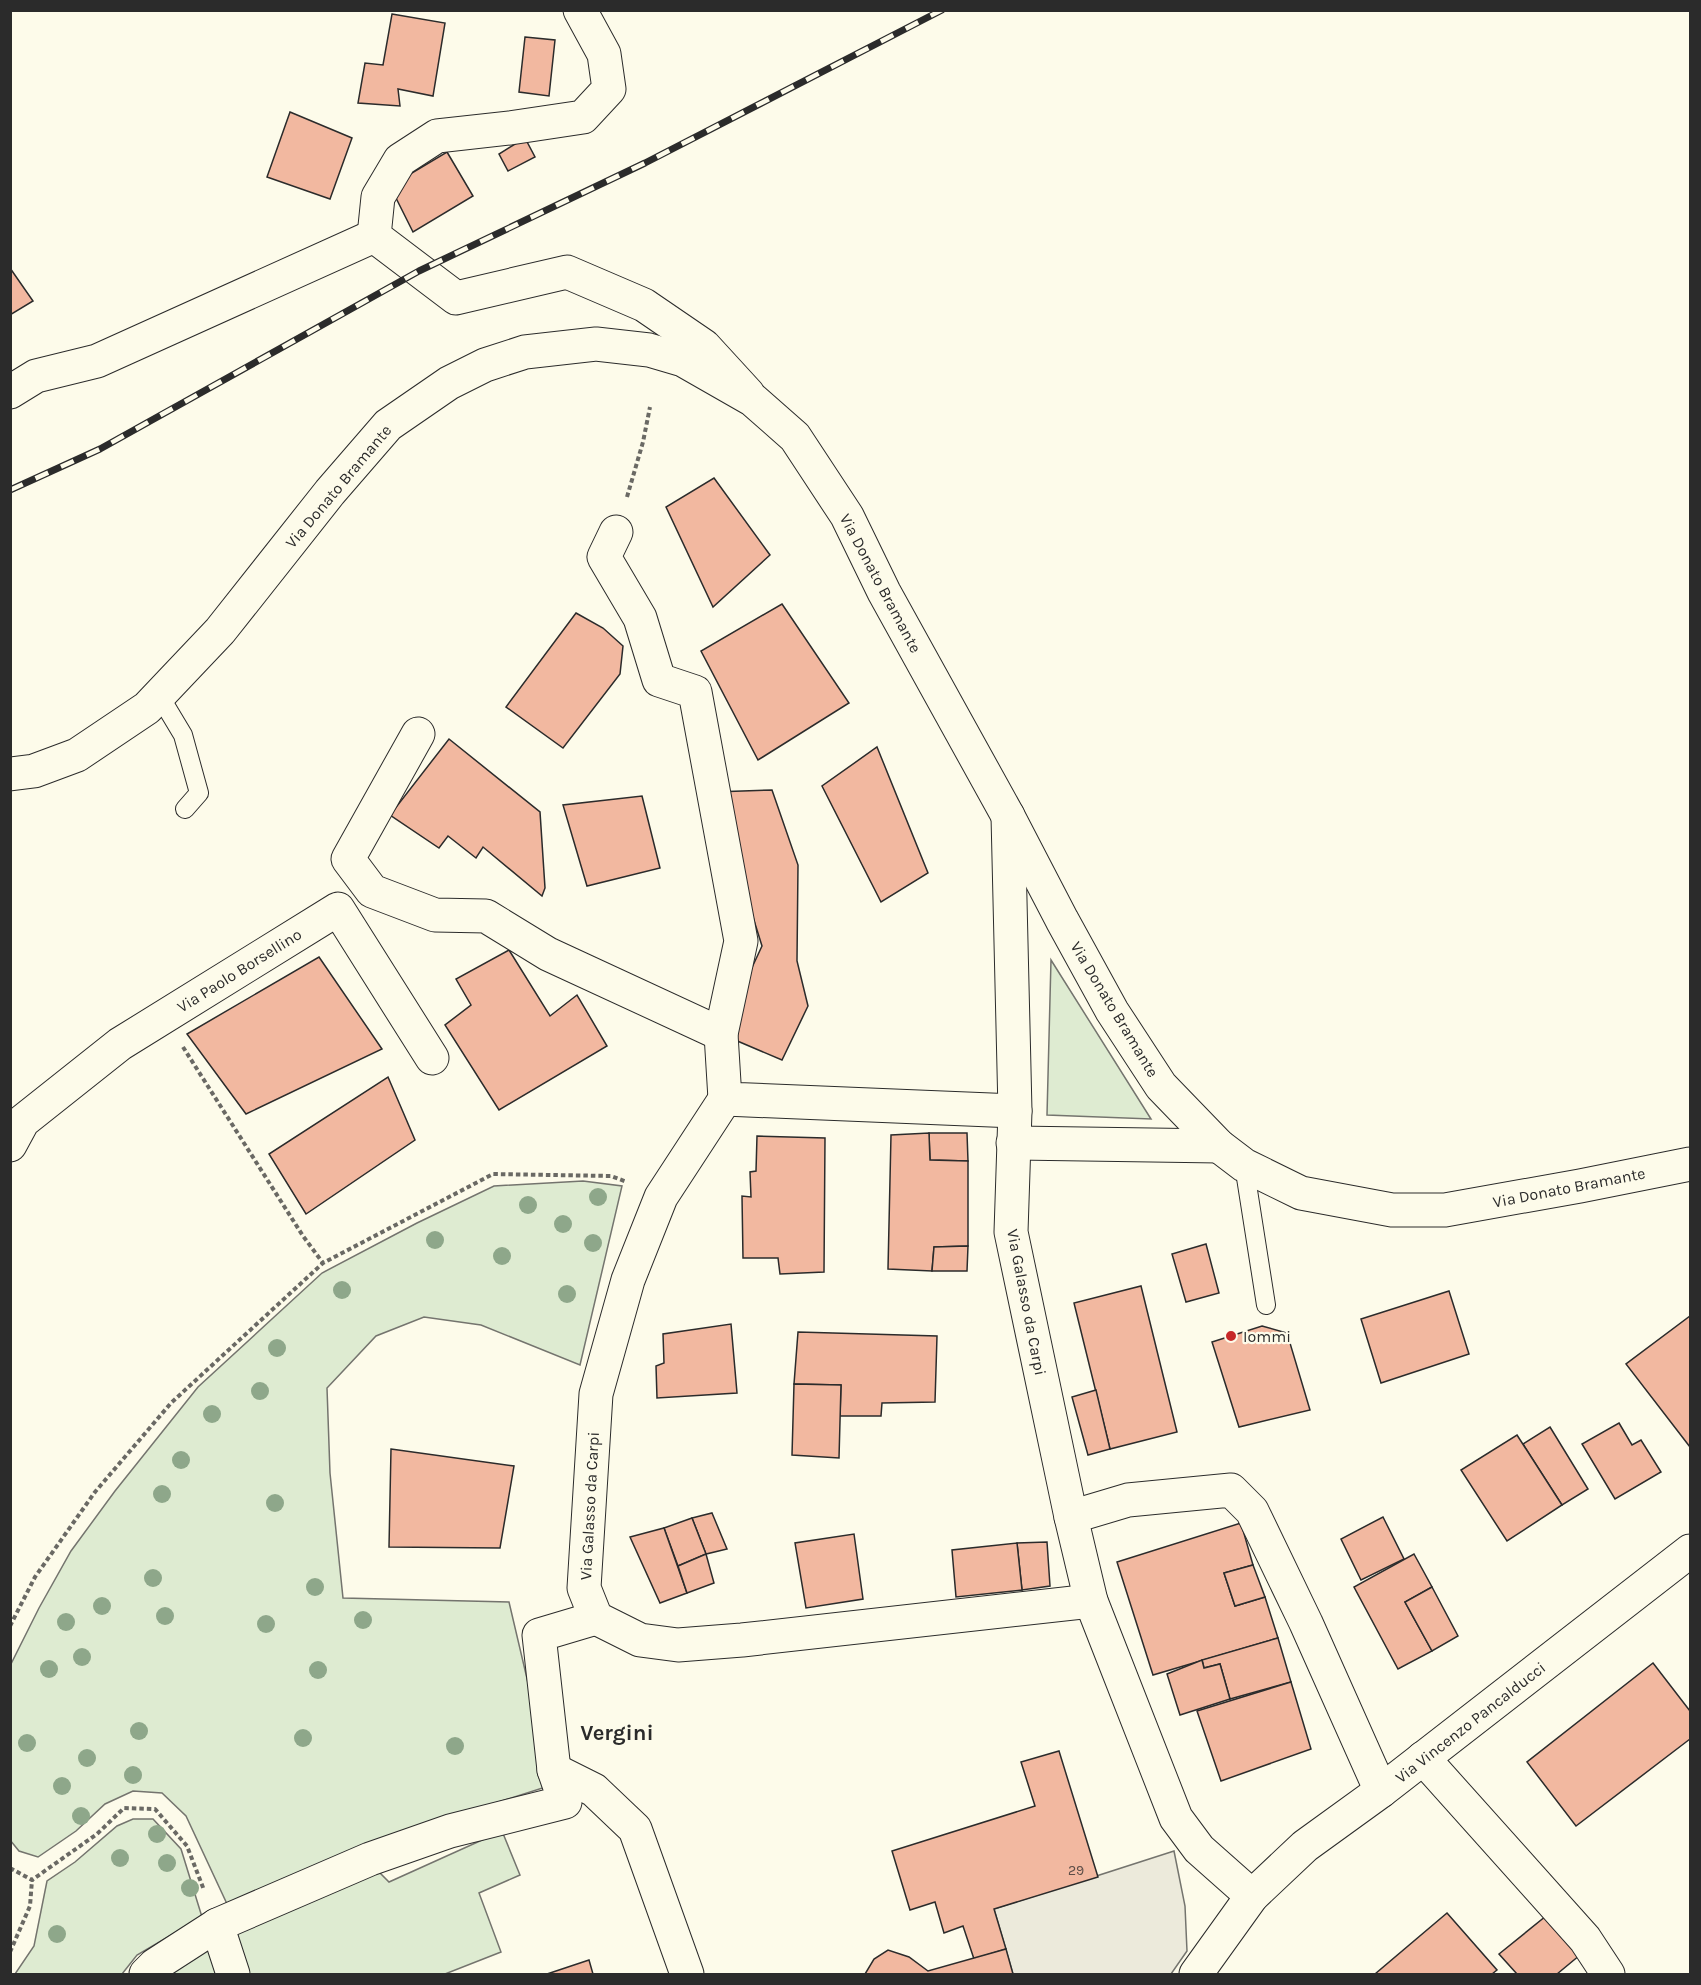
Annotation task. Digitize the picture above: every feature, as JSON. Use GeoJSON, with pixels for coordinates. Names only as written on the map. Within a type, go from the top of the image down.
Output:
{"type":"FeatureCollection","features":[{"type":"Feature","properties":{"kind":"street"},"geometry":{"type":"LineString","coordinates":[[374,236],[378,197],[400,160],[436,136],[583,117],[609,89],[604,54],[580,10]]}},
{"type":"Feature","properties":{"kind":"street"},"geometry":{"type":"LineString","coordinates":[[10,392],[36,376],[97,361],[374,236]]}},
{"type":"Feature","properties":{"kind":"street"},"geometry":{"type":"LineString","coordinates":[[374,236],[456,298],[567,272],[644,305],[704,346],[753,400]]}},
{"type":"Feature","properties":{"kind":"street","name":"Via Donato Bramante"},"geometry":{"type":"LineString","coordinates":[[10,774],[34,771],[77,755],[147,708],[220,632],[330,492],[388,424],[449,383],[485,365],[525,352],[597,344],[650,350],[683,360],[753,400],[795,437],[847,516],[884,592],[1008,816],[1112,1011],[1161,1086],[1232,1156],[1301,1192],[1392,1210],[1445,1210],[1690,1164]]}},
{"type":"Feature","properties":{"kind":"street"},"geometry":{"type":"LineString","coordinates":[[616,532],[604,557],[640,618],[659,680],[695,692],[741,941],[721,1034],[725,1099],[1014,1127],[1232,1156]]}},
{"type":"Feature","properties":{"kind":"street"},"geometry":{"type":"LineString","coordinates":[[418,734],[348,859],[372,891],[435,915],[486,916],[548,954],[721,1034]]}},
{"type":"Feature","properties":{"kind":"street","name":"Via Galasso da Carpi"},"geometry":{"type":"LineString","coordinates":[[1008,816],[1014,1127],[1011,1232],[1071,1517],[1091,1601],[1176,1818],[1199,1849],[1251,1896]]}},
{"type":"Feature","properties":{"kind":"street","name":"Via Paolo Borsellino"},"geometry":{"type":"LineString","coordinates":[[10,1145],[22,1121],[120,1044],[338,909],[432,1058]]}},
{"type":"Feature","properties":{"kind":"street","name":"Via Galasso da Carpi"},"geometry":{"type":"LineString","coordinates":[[596,1618],[584,1588],[596,1394],[628,1280],[661,1197],[725,1099]]}},
{"type":"Feature","properties":{"kind":"street"},"geometry":{"type":"LineString","coordinates":[[1071,1517],[1128,1500],[1231,1490],[1252,1512],[1306,1623],[1381,1791]]}},
{"type":"Feature","properties":{"kind":"street","name":"Via Vincenzo Pancalducci"},"geometry":{"type":"LineString","coordinates":[[1196,1974],[1251,1896],[1305,1846],[1381,1791],[1690,1551]]}},
{"type":"Feature","properties":{"kind":"street"},"geometry":{"type":"LineString","coordinates":[[147,1974],[155,1965],[218,1925],[370,1858],[450,1831],[565,1803],[554,1770],[539,1635],[596,1618],[640,1640],[678,1645],[1091,1601]]}},
{"type":"Feature","properties":{"kind":"street"},"geometry":{"type":"LineString","coordinates":[[1424,1758],[1585,1939],[1608,1974]]}},
{"type":"Feature","properties":{"kind":"street"},"geometry":{"type":"LineString","coordinates":[[554,1770],[594,1790],[635,1830],[687,1974]]}},
{"type":"Feature","properties":{"kind":"street"},"geometry":{"type":"LineString","coordinates":[[218,1925],[233,1974]]}},
{"type":"Feature","properties":{"kind":"lane"},"geometry":{"type":"LineString","coordinates":[[159,695],[183,735],[199,793],[185,809]]}},
{"type":"Feature","properties":{"kind":"lane"},"geometry":{"type":"LineString","coordinates":[[1232,1156],[1266,1305]]}},
{"type":"Feature","properties":{"kind":"path"},"geometry":{"type":"LineString","coordinates":[[616,532],[635,470],[650,407]]}},
{"type":"Feature","properties":{"kind":"path"},"geometry":{"type":"LineString","coordinates":[[181,1044],[303,1236],[323,1263]]}},
{"type":"Feature","properties":{"kind":"path"},"geometry":{"type":"LineString","coordinates":[[10,1626],[35,1577],[88,1502],[164,1412],[323,1263],[493,1174],[611,1176],[661,1197]]}},
{"type":"Feature","properties":{"kind":"path"},"geometry":{"type":"LineString","coordinates":[[10,1952],[30,1906],[33,1880],[97,1834],[124,1809],[155,1809],[187,1846],[218,1925]]}},
{"type":"Feature","properties":{"kind":"path"},"geometry":{"type":"LineString","coordinates":[[10,1868],[33,1880]]}},
{"type":"Feature","properties":{"kind":"green space"},"geometry":{"type":"Polygon","coordinates":[[[1051,960],[1151,1119],[1047,1115],[1051,960]]]}},
{"type":"Feature","properties":{"kind":"green space"},"geometry":{"type":"Polygon","coordinates":[[[583,1181],[622,1186],[580,1365],[481,1325],[424,1317],[376,1336],[327,1388],[330,1473],[343,1598],[509,1602],[552,1785],[370,1843],[228,1906],[186,1816],[162,1793],[133,1791],[105,1804],[76,1831],[38,1857],[19,1851],[10,1840],[10,1666],[71,1551],[115,1491],[198,1387],[322,1273],[494,1186],[583,1181]]]}},
{"type":"Feature","properties":{"kind":"green space"},"geometry":{"type":"Polygon","coordinates":[[[133,1819],[153,1819],[181,1849],[202,1917],[137,1955],[122,1974],[15,1974],[34,1946],[47,1881],[75,1862],[117,1826],[133,1819]]]}},
{"type":"Feature","properties":{"kind":"green space"},"geometry":{"type":"Polygon","coordinates":[[[502,1831],[520,1875],[479,1893],[501,1952],[445,1974],[245,1974],[234,1932],[373,1866],[389,1882],[502,1831]]]}},
{"type":"Feature","properties":{"kind":"green space"},"geometry":{"type":"Polygon","coordinates":[[[217,1936],[226,1974],[155,1974],[217,1936]]]}},
{"type":"Feature","properties":{"kind":"shaded area"},"geometry":{"type":"Polygon","coordinates":[[[1174,1851],[1185,1906],[1187,1951],[1171,1974],[1013,1974],[994,1909],[1174,1851]]]}},
{"type":"Feature","properties":{"kind":"building"},"geometry":{"type":"Polygon","coordinates":[[[392,14],[445,23],[433,96],[398,89],[400,106],[358,103],[365,63],[383,65],[392,14]]]}},
{"type":"Feature","properties":{"kind":"building"},"geometry":{"type":"Polygon","coordinates":[[[525,37],[555,40],[549,96],[519,92],[525,37]]]}},
{"type":"Feature","properties":{"kind":"building"},"geometry":{"type":"Polygon","coordinates":[[[290,112],[352,138],[330,199],[267,177],[290,112]]]}},
{"type":"Feature","properties":{"kind":"building"},"geometry":{"type":"Polygon","coordinates":[[[525,138],[535,157],[508,171],[499,154],[525,138]]]}},
{"type":"Feature","properties":{"kind":"building"},"geometry":{"type":"Polygon","coordinates":[[[447,152],[473,196],[413,232],[390,186],[447,152]]]}},
{"type":"Feature","properties":{"kind":"building"},"geometry":{"type":"Polygon","coordinates":[[[10,268],[33,301],[10,315],[10,268]]]}},
{"type":"Feature","properties":{"kind":"building"},"geometry":{"type":"Polygon","coordinates":[[[714,478],[770,555],[713,607],[666,507],[714,478]]]}},
{"type":"Feature","properties":{"kind":"building"},"geometry":{"type":"Polygon","coordinates":[[[782,604],[849,703],[758,760],[701,651],[782,604]]]}},
{"type":"Feature","properties":{"kind":"building"},"geometry":{"type":"Polygon","coordinates":[[[576,613],[603,628],[623,646],[620,674],[563,748],[506,707],[576,613]]]}},
{"type":"Feature","properties":{"kind":"building"},"geometry":{"type":"Polygon","coordinates":[[[449,739],[540,812],[545,888],[542,896],[483,847],[476,858],[448,836],[439,848],[390,815],[449,739]]]}},
{"type":"Feature","properties":{"kind":"building"},"geometry":{"type":"Polygon","coordinates":[[[877,747],[928,873],[881,902],[822,786],[877,747]]]}},
{"type":"Feature","properties":{"kind":"building"},"geometry":{"type":"Polygon","coordinates":[[[772,790],[798,865],[797,961],[808,1006],[782,1060],[721,1034],[762,946],[714,792],[772,790]]]}},
{"type":"Feature","properties":{"kind":"building"},"geometry":{"type":"Polygon","coordinates":[[[642,796],[660,868],[587,886],[563,805],[642,796]]]}},
{"type":"Feature","properties":{"kind":"building"},"geometry":{"type":"Polygon","coordinates":[[[509,950],[550,1016],[577,995],[607,1046],[499,1110],[445,1025],[471,1005],[456,979],[509,950]]]}},
{"type":"Feature","properties":{"kind":"building"},"geometry":{"type":"Polygon","coordinates":[[[319,957],[382,1049],[246,1114],[187,1034],[319,957]]]}},
{"type":"Feature","properties":{"kind":"building"},"geometry":{"type":"Polygon","coordinates":[[[388,1077],[415,1140],[306,1214],[269,1154],[388,1077]]]}},
{"type":"Feature","properties":{"kind":"building"},"geometry":{"type":"Polygon","coordinates":[[[929,1133],[967,1133],[968,1161],[930,1160],[929,1133]]]}},
{"type":"Feature","properties":{"kind":"building"},"geometry":{"type":"Polygon","coordinates":[[[929,1133],[930,1160],[968,1161],[968,1246],[934,1247],[932,1271],[888,1269],[891,1135],[929,1133]]]}},
{"type":"Feature","properties":{"kind":"building"},"geometry":{"type":"Polygon","coordinates":[[[757,1136],[825,1138],[824,1272],[780,1274],[778,1258],[743,1258],[742,1196],[751,1197],[750,1172],[756,1171],[757,1136]]]}},
{"type":"Feature","properties":{"kind":"building"},"geometry":{"type":"Polygon","coordinates":[[[1206,1244],[1219,1293],[1186,1302],[1172,1254],[1206,1244]]]}},
{"type":"Feature","properties":{"kind":"building"},"geometry":{"type":"Polygon","coordinates":[[[968,1246],[967,1271],[932,1271],[934,1247],[968,1246]]]}},
{"type":"Feature","properties":{"kind":"building"},"geometry":{"type":"Polygon","coordinates":[[[1141,1286],[1177,1432],[1110,1449],[1074,1303],[1141,1286]]]}},
{"type":"Feature","properties":{"kind":"building"},"geometry":{"type":"Polygon","coordinates":[[[1449,1291],[1469,1354],[1381,1383],[1361,1319],[1449,1291]]]}},
{"type":"Feature","properties":{"kind":"building"},"geometry":{"type":"Polygon","coordinates":[[[1690,1316],[1690,1447],[1626,1364],[1690,1316]]]}},
{"type":"Feature","properties":{"kind":"building"},"geometry":{"type":"Polygon","coordinates":[[[731,1324],[737,1393],[657,1398],[656,1366],[664,1363],[663,1334],[731,1324]]]}},
{"type":"Feature","properties":{"kind":"building"},"geometry":{"type":"Polygon","coordinates":[[[1262,1326],[1287,1333],[1310,1410],[1239,1427],[1212,1342],[1262,1326]]]}},
{"type":"Feature","properties":{"kind":"building"},"geometry":{"type":"Polygon","coordinates":[[[798,1332],[937,1336],[935,1402],[882,1403],[881,1416],[840,1416],[841,1385],[794,1384],[798,1332]]]}},
{"type":"Feature","properties":{"kind":"building"},"geometry":{"type":"Polygon","coordinates":[[[794,1384],[841,1385],[839,1458],[792,1455],[794,1384]]]}},
{"type":"Feature","properties":{"kind":"building"},"geometry":{"type":"Polygon","coordinates":[[[1096,1390],[1110,1449],[1088,1455],[1072,1397],[1096,1390]]]}},
{"type":"Feature","properties":{"kind":"building"},"geometry":{"type":"Polygon","coordinates":[[[1619,1423],[1632,1445],[1641,1440],[1661,1472],[1615,1499],[1582,1444],[1619,1423]]]}},
{"type":"Feature","properties":{"kind":"building"},"geometry":{"type":"Polygon","coordinates":[[[1550,1427],[1588,1489],[1562,1505],[1523,1444],[1550,1427]]]}},
{"type":"Feature","properties":{"kind":"building"},"geometry":{"type":"Polygon","coordinates":[[[1517,1435],[1562,1505],[1507,1541],[1461,1470],[1517,1435]]]}},
{"type":"Feature","properties":{"kind":"building"},"geometry":{"type":"Polygon","coordinates":[[[391,1449],[514,1466],[500,1548],[389,1547],[391,1449]]]}},
{"type":"Feature","properties":{"kind":"building"},"geometry":{"type":"Polygon","coordinates":[[[712,1513],[727,1549],[706,1554],[692,1518],[712,1513]]]}},
{"type":"Feature","properties":{"kind":"building"},"geometry":{"type":"Polygon","coordinates":[[[1383,1517],[1404,1559],[1361,1580],[1341,1539],[1383,1517]]]}},
{"type":"Feature","properties":{"kind":"building"},"geometry":{"type":"Polygon","coordinates":[[[692,1518],[706,1554],[678,1566],[664,1528],[692,1518]]]}},
{"type":"Feature","properties":{"kind":"building"},"geometry":{"type":"Polygon","coordinates":[[[1241,1523],[1253,1565],[1224,1573],[1235,1606],[1265,1597],[1278,1638],[1153,1675],[1117,1562],[1241,1523]]]}},
{"type":"Feature","properties":{"kind":"building"},"geometry":{"type":"Polygon","coordinates":[[[664,1528],[687,1593],[660,1603],[630,1537],[664,1528]]]}},
{"type":"Feature","properties":{"kind":"building"},"geometry":{"type":"Polygon","coordinates":[[[854,1534],[863,1599],[806,1608],[795,1543],[854,1534]]]}},
{"type":"Feature","properties":{"kind":"building"},"geometry":{"type":"Polygon","coordinates":[[[1047,1542],[1050,1586],[1022,1590],[1017,1543],[1047,1542]]]}},
{"type":"Feature","properties":{"kind":"building"},"geometry":{"type":"Polygon","coordinates":[[[1017,1543],[1022,1590],[956,1597],[952,1550],[1017,1543]]]}},
{"type":"Feature","properties":{"kind":"building"},"geometry":{"type":"Polygon","coordinates":[[[706,1554],[714,1583],[687,1593],[678,1566],[706,1554]]]}},
{"type":"Feature","properties":{"kind":"building"},"geometry":{"type":"Polygon","coordinates":[[[1414,1554],[1432,1587],[1405,1602],[1432,1651],[1398,1669],[1354,1587],[1414,1554]]]}},
{"type":"Feature","properties":{"kind":"building"},"geometry":{"type":"Polygon","coordinates":[[[1253,1565],[1265,1597],[1235,1606],[1224,1573],[1253,1565]]]}},
{"type":"Feature","properties":{"kind":"building"},"geometry":{"type":"Polygon","coordinates":[[[1432,1587],[1458,1636],[1432,1651],[1405,1602],[1432,1587]]]}},
{"type":"Feature","properties":{"kind":"building"},"geometry":{"type":"Polygon","coordinates":[[[1278,1638],[1291,1682],[1230,1699],[1220,1664],[1204,1668],[1202,1660],[1278,1638]]]}},
{"type":"Feature","properties":{"kind":"building"},"geometry":{"type":"Polygon","coordinates":[[[1202,1660],[1204,1668],[1220,1664],[1230,1699],[1180,1715],[1167,1674],[1202,1660]]]}},
{"type":"Feature","properties":{"kind":"building"},"geometry":{"type":"Polygon","coordinates":[[[1653,1663],[1690,1711],[1690,1739],[1576,1826],[1527,1762],[1653,1663]]]}},
{"type":"Feature","properties":{"kind":"building"},"geometry":{"type":"Polygon","coordinates":[[[1291,1682],[1311,1749],[1221,1781],[1197,1711],[1291,1682]]]}},
{"type":"Feature","properties":{"kind":"building"},"geometry":{"type":"Polygon","coordinates":[[[1059,1751],[1098,1877],[994,1909],[1006,1949],[974,1959],[963,1926],[944,1933],[935,1902],[910,1910],[892,1851],[1035,1806],[1021,1762],[1059,1751]]]}},
{"type":"Feature","properties":{"kind":"building"},"geometry":{"type":"Polygon","coordinates":[[[1447,1913],[1497,1970],[1492,1974],[1375,1974],[1447,1913]]]}},
{"type":"Feature","properties":{"kind":"building"},"geometry":{"type":"Polygon","coordinates":[[[1546,1916],[1580,1955],[1557,1974],[1517,1974],[1499,1954],[1546,1916]]]}},
{"type":"Feature","properties":{"kind":"building"},"geometry":{"type":"Polygon","coordinates":[[[1006,1949],[1013,1974],[865,1974],[874,1959],[888,1950],[909,1957],[928,1971],[1006,1949]]]}},
{"type":"Feature","properties":{"kind":"building"},"geometry":{"type":"Polygon","coordinates":[[[589,1960],[593,1974],[547,1974],[589,1960]]]}},
{"type":"Feature","properties":{"kind":"railway"},"geometry":{"type":"LineString","coordinates":[[10,490],[100,449],[419,271],[645,163],[942,10]]}},
{"type":"Feature","properties":{"kind":"place","name":"Iommi"},"geometry":{"type":"Point","coordinates":[1231,1336]}},
{"type":"Feature","properties":{"kind":"district","name":"Vergini"},"geometry":{"type":"Point","coordinates":[617,1732]}}]}
